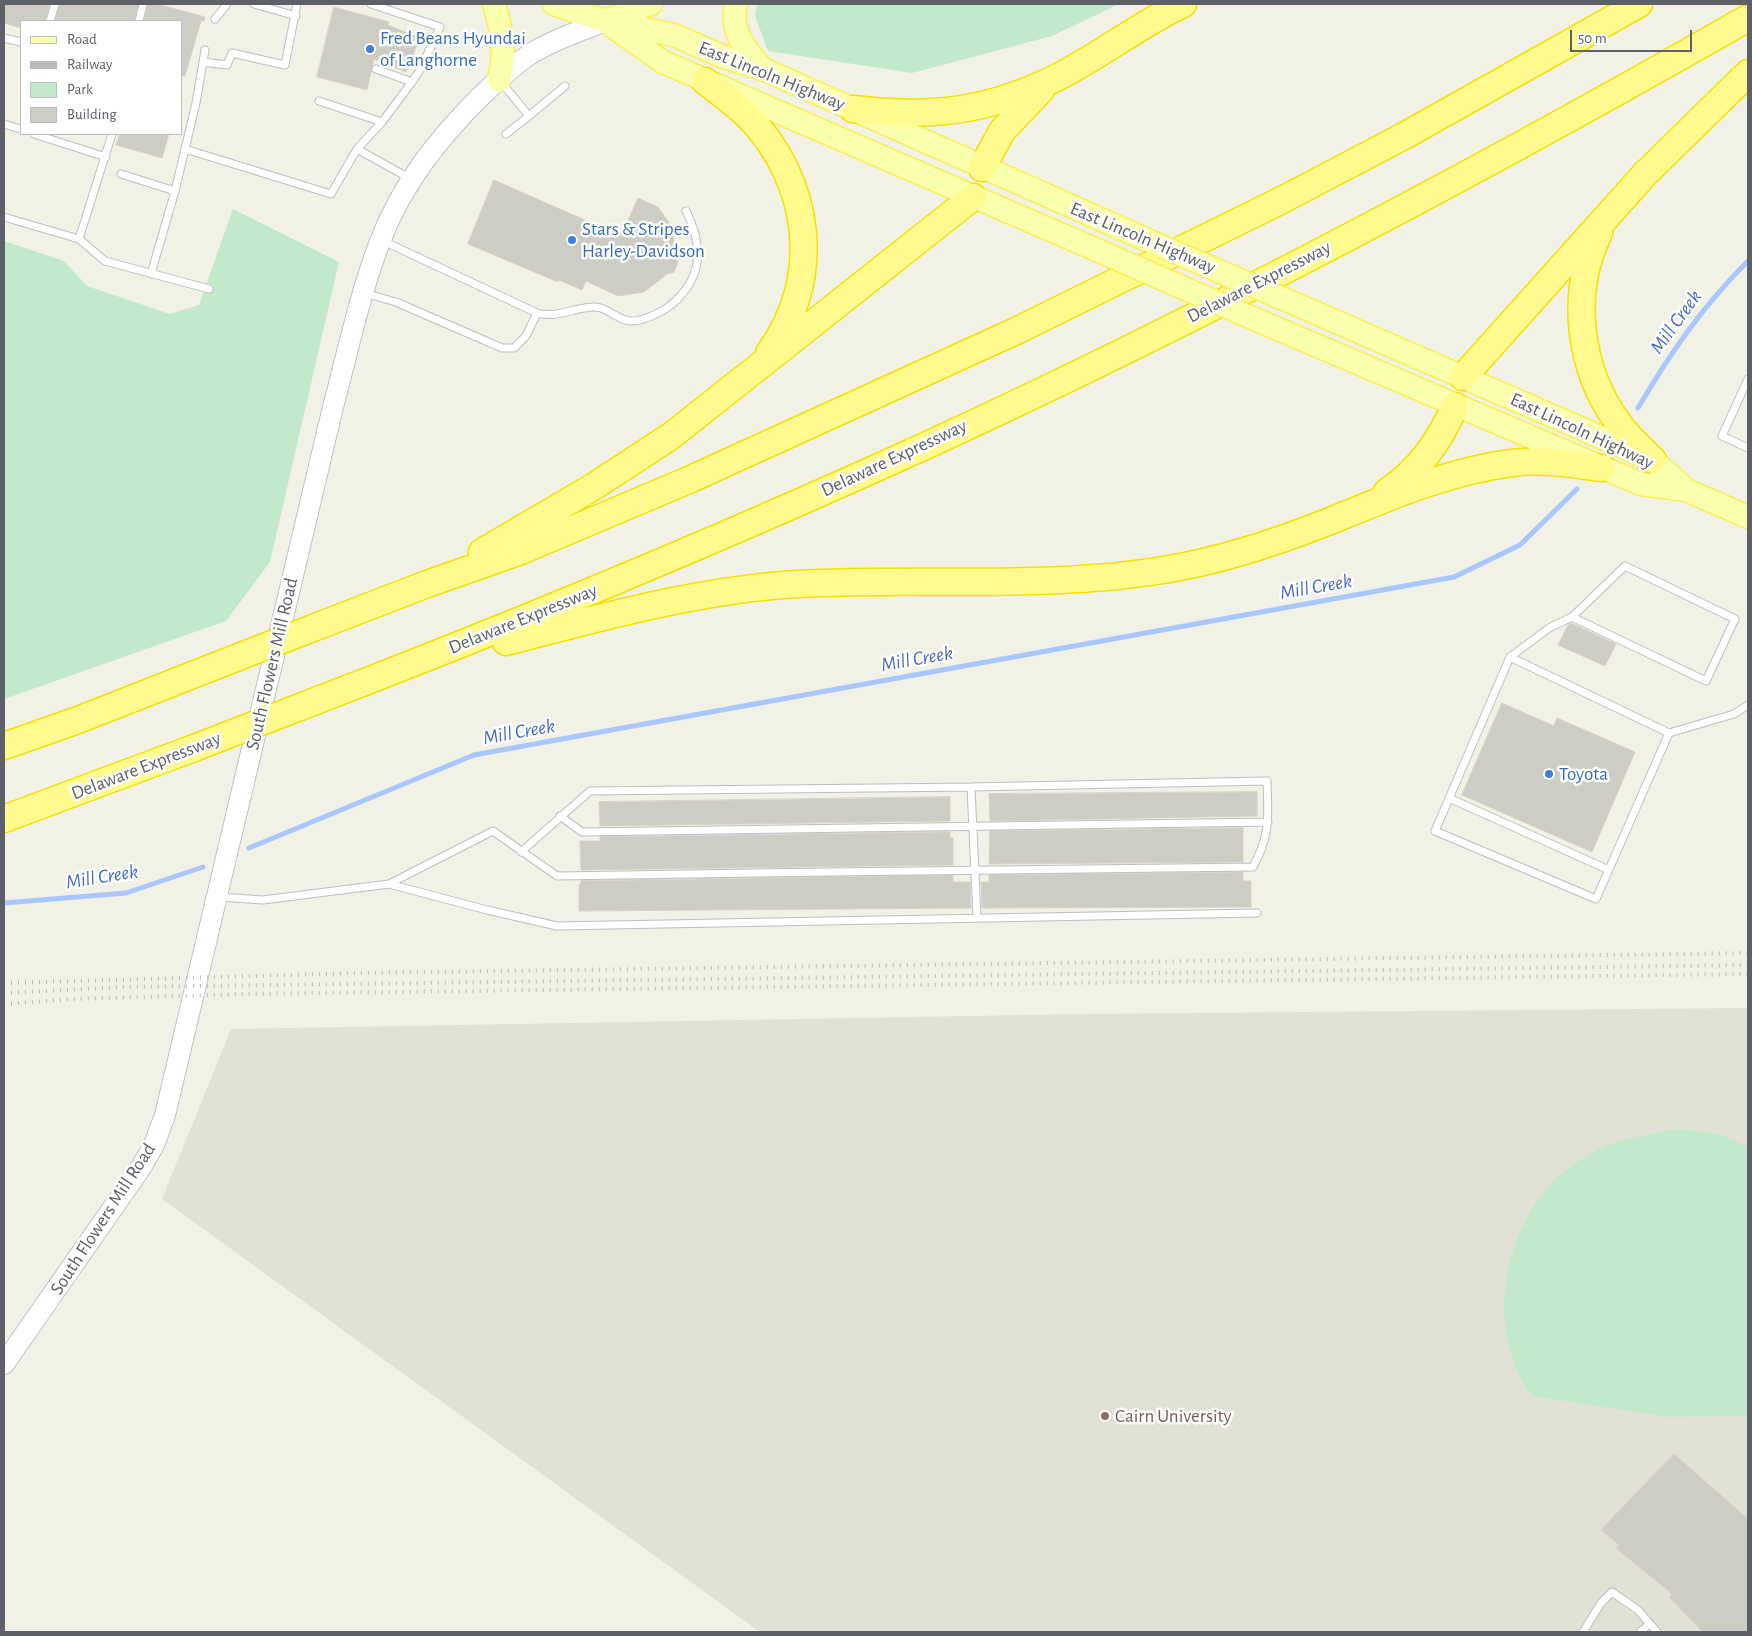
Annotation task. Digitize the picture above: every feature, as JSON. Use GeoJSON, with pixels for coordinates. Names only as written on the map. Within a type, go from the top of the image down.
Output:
{"type":"FeatureCollection","features":[{"type":"Feature","properties":{"kind":"highway"},"geometry":{"type":"LineString","coordinates":[[853,109],[915,114],[944,112],[999,101],[1055,78],[1183,4]]}},
{"type":"Feature","properties":{"kind":"highway"},"geometry":{"type":"LineString","coordinates":[[4,746],[78,720],[427,584],[521,550],[691,479],[1016,331],[1308,186],[1404,136],[1639,4]]}},
{"type":"Feature","properties":{"kind":"highway","name":"Delaware Expressway"},"geometry":{"type":"LineString","coordinates":[[4,819],[300,708],[516,623],[713,540],[884,464],[1133,346],[1346,238],[1527,141],[1748,18]]}},
{"type":"Feature","properties":{"kind":"highway"},"geometry":{"type":"LineString","coordinates":[[1463,377],[1686,132],[1748,73]]}},
{"type":"Feature","properties":{"kind":"highway"},"geometry":{"type":"LineString","coordinates":[[982,168],[993,145],[1014,117],[1055,78]]}},
{"type":"Feature","properties":{"kind":"highway"},"geometry":{"type":"LineString","coordinates":[[705,81],[747,116],[772,148],[791,184],[802,222],[805,244],[800,290],[785,328],[755,371]]}},
{"type":"Feature","properties":{"kind":"highway"},"geometry":{"type":"LineString","coordinates":[[427,584],[632,463],[712,406],[973,197]]}},
{"type":"Feature","properties":{"kind":"highway"},"geometry":{"type":"LineString","coordinates":[[1607,217],[1593,244],[1582,286],[1581,307],[1585,351],[1608,408],[1629,438],[1653,460]]}},
{"type":"Feature","properties":{"kind":"highway"},"geometry":{"type":"LineString","coordinates":[[1372,502],[1422,463],[1434,447],[1455,406]]}},
{"type":"Feature","properties":{"kind":"highway"},"geometry":{"type":"LineString","coordinates":[[392,672],[612,614],[708,594],[807,584],[1033,582],[1127,576],[1168,570],[1243,553],[1372,502],[1459,474],[1513,463],[1549,462],[1602,468]]}},
{"type":"Feature","properties":{"kind":"main road"},"geometry":{"type":"LineString","coordinates":[[494,4],[501,26],[504,62],[499,80]]}},
{"type":"Feature","properties":{"kind":"main road"},"geometry":{"type":"LineString","coordinates":[[554,4],[605,21],[651,4]]}},
{"type":"Feature","properties":{"kind":"main road"},"geometry":{"type":"LineString","coordinates":[[736,4],[734,22],[738,35],[753,59],[765,70]]}},
{"type":"Feature","properties":{"kind":"main road","name":"South Flowers Mill Road"},"geometry":{"type":"LineString","coordinates":[[4,1364],[110,1214],[154,1145],[172,1091],[216,897],[333,407],[380,240],[411,179],[449,129],[499,80],[530,54],[549,44],[605,21]]}},
{"type":"Feature","properties":{"kind":"main road","name":"East Lincoln Highway"},"geometry":{"type":"LineString","coordinates":[[605,21],[674,35],[724,57],[765,70],[982,168],[1653,460],[1686,490]]}},
{"type":"Feature","properties":{"kind":"main road","name":"East Lincoln Highway"},"geometry":{"type":"LineString","coordinates":[[605,21],[663,62],[705,81],[1602,468],[1641,484],[1686,490]]}},
{"type":"Feature","properties":{"kind":"main road"},"geometry":{"type":"LineString","coordinates":[[973,197],[982,168]]}},
{"type":"Feature","properties":{"kind":"main road"},"geometry":{"type":"LineString","coordinates":[[1455,406],[1463,377]]}},
{"type":"Feature","properties":{"kind":"main road"},"geometry":{"type":"LineString","coordinates":[[1686,490],[1748,516]]}},
{"type":"Feature","properties":{"kind":"lane"},"geometry":{"type":"LineString","coordinates":[[50,20],[55,4]]}},
{"type":"Feature","properties":{"kind":"lane"},"geometry":{"type":"LineString","coordinates":[[139,20],[143,4]]}},
{"type":"Feature","properties":{"kind":"lane"},"geometry":{"type":"LineString","coordinates":[[215,19],[227,4]]}},
{"type":"Feature","properties":{"kind":"lane"},"geometry":{"type":"LineString","coordinates":[[254,4],[296,16]]}},
{"type":"Feature","properties":{"kind":"lane"},"geometry":{"type":"LineString","coordinates":[[203,62],[227,65],[232,53],[285,65],[298,4]]}},
{"type":"Feature","properties":{"kind":"lane"},"geometry":{"type":"LineString","coordinates":[[185,149],[331,194],[357,149],[382,122],[422,68],[440,27],[371,4]]}},
{"type":"Feature","properties":{"kind":"lane"},"geometry":{"type":"LineString","coordinates":[[4,38],[20,42]]}},
{"type":"Feature","properties":{"kind":"lane"},"geometry":{"type":"LineString","coordinates":[[151,274],[176,191],[196,103],[205,50]]}},
{"type":"Feature","properties":{"kind":"lane"},"geometry":{"type":"LineString","coordinates":[[376,69],[412,82]]}},
{"type":"Feature","properties":{"kind":"lane"},"geometry":{"type":"LineString","coordinates":[[499,80],[529,116]]}},
{"type":"Feature","properties":{"kind":"lane"},"geometry":{"type":"LineString","coordinates":[[506,134],[566,86]]}},
{"type":"Feature","properties":{"kind":"lane"},"geometry":{"type":"LineString","coordinates":[[318,101],[382,122]]}},
{"type":"Feature","properties":{"kind":"lane"},"geometry":{"type":"LineString","coordinates":[[4,124],[20,127]]}},
{"type":"Feature","properties":{"kind":"lane"},"geometry":{"type":"LineString","coordinates":[[37,135],[106,158]]}},
{"type":"Feature","properties":{"kind":"lane"},"geometry":{"type":"LineString","coordinates":[[79,240],[89,201],[106,158],[112,135]]}},
{"type":"Feature","properties":{"kind":"lane"},"geometry":{"type":"LineString","coordinates":[[357,149],[411,179]]}},
{"type":"Feature","properties":{"kind":"lane"},"geometry":{"type":"LineString","coordinates":[[121,174],[176,191]]}},
{"type":"Feature","properties":{"kind":"lane"},"geometry":{"type":"LineString","coordinates":[[380,240],[546,316],[598,307],[619,318],[631,321],[660,312],[683,294],[696,270],[698,242],[694,227],[686,211]]}},
{"type":"Feature","properties":{"kind":"lane"},"geometry":{"type":"LineString","coordinates":[[4,218],[79,240],[105,261],[209,289]]}},
{"type":"Feature","properties":{"kind":"lane"},"geometry":{"type":"LineString","coordinates":[[364,293],[396,302],[502,348],[514,348],[526,336],[537,313]]}},
{"type":"Feature","properties":{"kind":"lane"},"geometry":{"type":"LineString","coordinates":[[1748,379],[1722,436],[1748,448]]}},
{"type":"Feature","properties":{"kind":"lane"},"geometry":{"type":"LineString","coordinates":[[1572,617],[1706,681],[1735,619],[1625,566],[1572,617],[1549,628],[1510,657],[1435,831],[1596,899],[1669,733]]}},
{"type":"Feature","properties":{"kind":"lane"},"geometry":{"type":"LineString","coordinates":[[1510,657],[1669,733],[1734,714],[1748,705]]}},
{"type":"Feature","properties":{"kind":"lane"},"geometry":{"type":"LineString","coordinates":[[216,897],[263,900],[389,884],[493,831],[521,852],[557,876],[883,872],[976,868],[1253,867],[1262,850],[1268,822],[1267,781],[971,787],[590,791],[521,852]]}},
{"type":"Feature","properties":{"kind":"lane"},"geometry":{"type":"LineString","coordinates":[[971,787],[977,917]]}},
{"type":"Feature","properties":{"kind":"lane"},"geometry":{"type":"LineString","coordinates":[[1449,798],[1609,870]]}},
{"type":"Feature","properties":{"kind":"lane"},"geometry":{"type":"LineString","coordinates":[[560,816],[582,832],[1268,822]]}},
{"type":"Feature","properties":{"kind":"lane"},"geometry":{"type":"LineString","coordinates":[[389,884],[487,910],[558,926],[1257,913]]}},
{"type":"Feature","properties":{"kind":"lane"},"geometry":{"type":"LineString","coordinates":[[1583,1632],[1601,1603],[1612,1592],[1638,1610],[1657,1632]]}},
{"type":"Feature","properties":{"kind":"lane"},"geometry":{"type":"LineString","coordinates":[[1640,1632],[1649,1624]]}},
{"type":"Feature","properties":{"kind":"shaded area","name":"Cairn University"},"geometry":{"type":"Polygon","coordinates":[[[1748,1008],[1748,1632],[760,1632],[162,1199],[231,1029],[1082,1014],[1748,1008]]]}},
{"type":"Feature","properties":{"kind":"green space"},"geometry":{"type":"Polygon","coordinates":[[[757,4],[1119,4],[1052,36],[912,73],[768,51],[755,16],[757,4]]]}},
{"type":"Feature","properties":{"kind":"green space"},"geometry":{"type":"Polygon","coordinates":[[[233,209],[339,262],[270,562],[226,621],[4,699],[4,241],[64,261],[87,286],[170,314],[199,305],[233,209]]]}},
{"type":"Feature","properties":{"kind":"green space"},"geometry":{"type":"Polygon","coordinates":[[[1675,1129],[1715,1133],[1748,1146],[1748,1416],[1668,1417],[1532,1396],[1518,1373],[1509,1348],[1505,1322],[1505,1296],[1509,1269],[1526,1219],[1551,1183],[1587,1155],[1614,1143],[1634,1137],[1675,1129]]]}},
{"type":"Feature","properties":{"kind":"building"},"geometry":{"type":"Polygon","coordinates":[[[4,4],[50,4],[45,20],[20,20],[20,28],[4,23],[4,4]]]}},
{"type":"Feature","properties":{"kind":"building"},"geometry":{"type":"Polygon","coordinates":[[[60,4],[138,4],[134,20],[55,20],[60,4]]]}},
{"type":"Feature","properties":{"kind":"building"},"geometry":{"type":"Polygon","coordinates":[[[148,4],[157,4],[205,17],[204,21],[201,21],[185,76],[182,75],[182,20],[144,20],[148,4]]]}},
{"type":"Feature","properties":{"kind":"building","name":"Fred Beans Hyundai of Langhorne"},"geometry":{"type":"Polygon","coordinates":[[[334,7],[389,22],[388,25],[420,38],[406,72],[374,59],[367,90],[317,77],[334,7]]]}},
{"type":"Feature","properties":{"kind":"building"},"geometry":{"type":"Polygon","coordinates":[[[120,135],[169,135],[162,158],[116,145],[120,135]]]}},
{"type":"Feature","properties":{"kind":"building","name":"Stars & Stripes Harley-Davidson"},"geometry":{"type":"Polygon","coordinates":[[[494,180],[621,236],[638,198],[658,207],[673,228],[675,256],[678,262],[674,272],[667,274],[644,292],[618,296],[586,281],[582,290],[559,280],[558,282],[468,244],[494,180]]]}},
{"type":"Feature","properties":{"kind":"building"},"geometry":{"type":"Polygon","coordinates":[[[1571,623],[1616,644],[1605,666],[1558,645],[1568,625],[1571,623]]]}},
{"type":"Feature","properties":{"kind":"building","name":"Toyota"},"geometry":{"type":"Polygon","coordinates":[[[1502,703],[1554,726],[1557,718],[1635,752],[1592,852],[1462,795],[1502,703]]]}},
{"type":"Feature","properties":{"kind":"building"},"geometry":{"type":"Polygon","coordinates":[[[1257,792],[1257,816],[990,821],[989,794],[1257,792]]]}},
{"type":"Feature","properties":{"kind":"building"},"geometry":{"type":"Polygon","coordinates":[[[950,797],[950,821],[600,826],[599,802],[950,797]]]}},
{"type":"Feature","properties":{"kind":"building"},"geometry":{"type":"Polygon","coordinates":[[[1243,828],[1243,862],[989,864],[990,831],[1243,828]]]}},
{"type":"Feature","properties":{"kind":"building"},"geometry":{"type":"Polygon","coordinates":[[[950,832],[950,838],[953,838],[953,865],[581,870],[580,841],[600,841],[600,837],[950,832]]]}},
{"type":"Feature","properties":{"kind":"building"},"geometry":{"type":"Polygon","coordinates":[[[1243,872],[1243,881],[1251,881],[1251,907],[982,908],[981,882],[989,882],[989,875],[1243,872]]]}},
{"type":"Feature","properties":{"kind":"building"},"geometry":{"type":"Polygon","coordinates":[[[953,875],[953,882],[970,882],[971,908],[579,911],[579,884],[581,884],[581,881],[953,875]]]}},
{"type":"Feature","properties":{"kind":"building"},"geometry":{"type":"Polygon","coordinates":[[[1674,1454],[1748,1519],[1748,1632],[1703,1632],[1669,1597],[1672,1594],[1616,1548],[1619,1545],[1601,1530],[1674,1454]]]}},
{"type":"Feature","properties":{"kind":"waterway","name":"Mill Creek"},"geometry":{"type":"LineString","coordinates":[[1638,408],[1688,331],[1731,278],[1748,261]]}},
{"type":"Feature","properties":{"kind":"waterway","name":"Mill Creek"},"geometry":{"type":"LineString","coordinates":[[249,848],[474,755],[1454,577],[1520,545],[1577,489]]}},
{"type":"Feature","properties":{"kind":"waterway","name":"Mill Creek"},"geometry":{"type":"LineString","coordinates":[[4,903],[126,893],[203,867]]}},
{"type":"Feature","properties":{"kind":"railway"},"geometry":{"type":"LineString","coordinates":[[4,983],[360,973],[1748,953]]}},
{"type":"Feature","properties":{"kind":"railway"},"geometry":{"type":"LineString","coordinates":[[4,993],[124,987],[1748,965]]}},
{"type":"Feature","properties":{"kind":"railway"},"geometry":{"type":"LineString","coordinates":[[4,1004],[72,999],[245,994],[1748,974]]}},
{"type":"Feature","properties":{"kind":"place","name":"Fred Beans Hyundai of Langhorne"},"geometry":{"type":"Point","coordinates":[370,49]}},
{"type":"Feature","properties":{"kind":"place","name":"Stars & Stripes Harley-Davidson"},"geometry":{"type":"Point","coordinates":[572,240]}},
{"type":"Feature","properties":{"kind":"place","name":"Toyota"},"geometry":{"type":"Point","coordinates":[1549,774]}},
{"type":"Feature","properties":{"kind":"place","name":"Cairn University"},"geometry":{"type":"Point","coordinates":[1105,1416]}}]}
